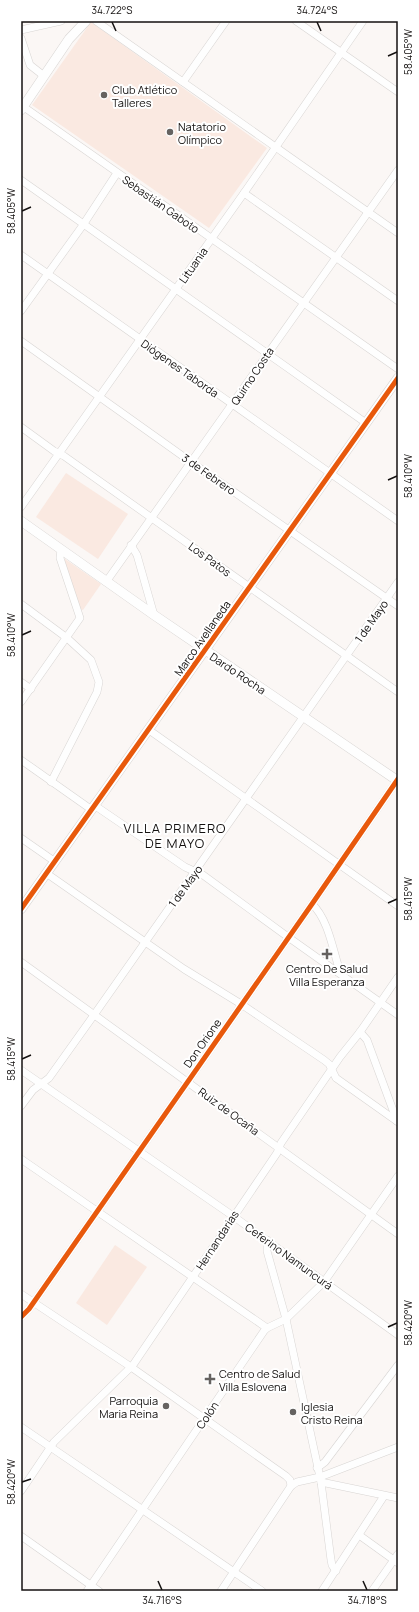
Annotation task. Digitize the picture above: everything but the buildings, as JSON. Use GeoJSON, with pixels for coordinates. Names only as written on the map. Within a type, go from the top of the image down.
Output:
{"type":"FeatureCollection","features":[{"type":"Feature","properties":{"kind":"street"},"geometry":{"type":"LineString","coordinates":[[21,30],[61,21]]}},
{"type":"Feature","properties":{"kind":"street"},"geometry":{"type":"LineString","coordinates":[[69,39],[76,21]]}},
{"type":"Feature","properties":{"kind":"street"},"geometry":{"type":"LineString","coordinates":[[22,108],[69,39],[86,21]]}},
{"type":"Feature","properties":{"kind":"street"},"geometry":{"type":"LineString","coordinates":[[96,21],[274,148],[398,233]]}},
{"type":"Feature","properties":{"kind":"street"},"geometry":{"type":"LineString","coordinates":[[183,82],[226,21]]}},
{"type":"Feature","properties":{"kind":"street"},"geometry":{"type":"LineString","coordinates":[[296,21],[398,92]]}},
{"type":"Feature","properties":{"kind":"street","name":"Lituania"},"geometry":{"type":"LineString","coordinates":[[21,508],[139,339],[244,193],[363,21]]}},
{"type":"Feature","properties":{"kind":"street"},"geometry":{"type":"LineString","coordinates":[[21,38],[30,65],[44,76]]}},
{"type":"Feature","properties":{"kind":"street","name":"Sebastián Gaboto"},"geometry":{"type":"LineString","coordinates":[[22,108],[304,302],[398,369]]}},
{"type":"Feature","properties":{"kind":"street","name":"Quirno Costa"},"geometry":{"type":"LineString","coordinates":[[106,582],[304,302],[369,213],[398,170]]}},
{"type":"Feature","properties":{"kind":"street"},"geometry":{"type":"LineString","coordinates":[[21,311],[83,224],[117,173]]}},
{"type":"Feature","properties":{"kind":"street"},"geometry":{"type":"LineString","coordinates":[[21,180],[366,423]]}},
{"type":"Feature","properties":{"kind":"street"},"geometry":{"type":"LineString","coordinates":[[244,193],[398,302]]}},
{"type":"Feature","properties":{"kind":"street","name":"Diógenes Taborda"},"geometry":{"type":"LineString","coordinates":[[21,255],[398,521]]}},
{"type":"Feature","properties":{"kind":"street","name":"3 de Febrero"},"geometry":{"type":"LineString","coordinates":[[21,341],[191,462],[398,606]]}},
{"type":"Feature","properties":{"kind":"street","name":"Marco Avellaneda"},"geometry":{"type":"LineString","coordinates":[[21,909],[290,531],[329,473],[398,378]]}},
{"type":"Feature","properties":{"kind":"street","name":"Los Patos"},"geometry":{"type":"LineString","coordinates":[[21,427],[398,692]]}},
{"type":"Feature","properties":{"kind":"street","name":"Dardo Rocha"},"geometry":{"type":"LineString","coordinates":[[21,521],[106,582],[302,717],[398,780]]}},
{"type":"Feature","properties":{"kind":"street"},"geometry":{"type":"LineString","coordinates":[[131,545],[137,555],[154,615]]}},
{"type":"Feature","properties":{"kind":"street"},"geometry":{"type":"LineString","coordinates":[[21,702],[80,618],[60,558],[61,550]]}},
{"type":"Feature","properties":{"kind":"street","name":"1 de Mayo"},"geometry":{"type":"LineString","coordinates":[[21,1106],[34,1090],[49,1078],[398,582]]}},
{"type":"Feature","properties":{"kind":"street"},"geometry":{"type":"LineString","coordinates":[[21,604],[67,638],[91,660],[95,668],[99,686],[51,782]]}},
{"type":"Feature","properties":{"kind":"street"},"geometry":{"type":"LineString","coordinates":[[21,682],[31,689]]}},
{"type":"Feature","properties":{"kind":"street"},"geometry":{"type":"LineString","coordinates":[[149,730],[398,906]]}},
{"type":"Feature","properties":{"kind":"street"},"geometry":{"type":"LineString","coordinates":[[21,760],[51,782],[186,867],[196,870],[398,1015]]}},
{"type":"Feature","properties":{"kind":"street","name":"Don Orione"},"geometry":{"type":"LineString","coordinates":[[21,1317],[33,1303],[398,780]]}},
{"type":"Feature","properties":{"kind":"street"},"geometry":{"type":"LineString","coordinates":[[21,838],[54,862]]}},
{"type":"Feature","properties":{"kind":"street"},"geometry":{"type":"LineString","coordinates":[[46,873],[184,970],[241,1004],[324,1060],[329,1064],[336,1078],[397,1122]]}},
{"type":"Feature","properties":{"kind":"street"},"geometry":{"type":"LineString","coordinates":[[312,904],[318,910],[326,926],[338,965],[338,972]]}},
{"type":"Feature","properties":{"kind":"street","name":"Ruiz de Ocaña"},"geometry":{"type":"LineString","coordinates":[[21,962],[188,1081],[371,1216],[398,1234]]}},
{"type":"Feature","properties":{"kind":"street","name":"Hernandarias"},"geometry":{"type":"LineString","coordinates":[[21,1491],[58,1438],[131,1367],[193,1278],[331,1070],[360,1032],[398,977]]}},
{"type":"Feature","properties":{"kind":"street"},"geometry":{"type":"LineString","coordinates":[[360,1032],[367,1040],[397,1122]]}},
{"type":"Feature","properties":{"kind":"street","name":"Ceferino Namuncurá"},"geometry":{"type":"LineString","coordinates":[[21,1070],[233,1216],[398,1335]]}},
{"type":"Feature","properties":{"kind":"street"},"geometry":{"type":"LineString","coordinates":[[21,1158],[267,1328]]}},
{"type":"Feature","properties":{"kind":"street","name":"Colón"},"geometry":{"type":"LineString","coordinates":[[89,1588],[267,1328],[286,1319],[324,1282],[398,1176]]}},
{"type":"Feature","properties":{"kind":"street"},"geometry":{"type":"LineString","coordinates":[[267,1240],[267,1251],[286,1319],[320,1479],[331,1560],[336,1571]]}},
{"type":"Feature","properties":{"kind":"street"},"geometry":{"type":"LineString","coordinates":[[21,1294],[131,1367],[286,1476],[290,1480],[291,1486]]}},
{"type":"Feature","properties":{"kind":"street"},"geometry":{"type":"LineString","coordinates":[[317,1468],[324,1462],[398,1365]]}},
{"type":"Feature","properties":{"kind":"street"},"geometry":{"type":"LineString","coordinates":[[21,1427],[262,1591]]}},
{"type":"Feature","properties":{"kind":"street"},"geometry":{"type":"LineString","coordinates":[[221,1591],[291,1486],[297,1482],[320,1479],[398,1447]]}},
{"type":"Feature","properties":{"kind":"street"},"geometry":{"type":"LineString","coordinates":[[320,1479],[384,1496],[398,1498]]}},
{"type":"Feature","properties":{"kind":"street"},"geometry":{"type":"LineString","coordinates":[[322,1591],[384,1496]]}},
{"type":"Feature","properties":{"kind":"street"},"geometry":{"type":"LineString","coordinates":[[359,1535],[397,1559],[372,1591]]}},
{"type":"Feature","properties":{"kind":"street"},"geometry":{"type":"LineString","coordinates":[[21,1536],[89,1588],[99,1591]]}},
{"type":"Feature","properties":{"kind":"shaded area","name":"Club Atlético Talleres"},"geometry":{"type":"Polygon","coordinates":[[[91,22],[267,148],[209,228],[32,105],[91,22]]]}},
{"type":"Feature","properties":{"kind":"shaded area"},"geometry":{"type":"Polygon","coordinates":[[[66,473],[128,514],[98,559],[36,517],[66,473]]]}},
{"type":"Feature","properties":{"kind":"shaded area"},"geometry":{"type":"Polygon","coordinates":[[[65,559],[101,584],[83,610],[80,609],[64,560],[65,559]]]}},
{"type":"Feature","properties":{"kind":"shaded area"},"geometry":{"type":"Polygon","coordinates":[[[115,1245],[147,1267],[107,1325],[76,1303],[115,1245]]]}},
{"type":"Feature","properties":{"kind":"cycle path"},"geometry":{"type":"LineString","coordinates":[[21,909],[398,378]]}},
{"type":"Feature","properties":{"kind":"cycle path"},"geometry":{"type":"LineString","coordinates":[[21,1317],[29,1309],[398,779]]}},
{"type":"Feature","properties":{"kind":"place","name":"Club Atlético Talleres"},"geometry":{"type":"Point","coordinates":[104,95]}},
{"type":"Feature","properties":{"kind":"place","name":"Natatorio Olímpico"},"geometry":{"type":"Point","coordinates":[170,132]}},
{"type":"Feature","properties":{"kind":"place","name":"Centro De Salud Villa Esperanza"},"geometry":{"type":"Point","coordinates":[327,954]}},
{"type":"Feature","properties":{"kind":"place","name":"Centro de Salud Villa Eslovena"},"geometry":{"type":"Point","coordinates":[210,1379]}},
{"type":"Feature","properties":{"kind":"place","name":"Parroquia Maria Reina"},"geometry":{"type":"Point","coordinates":[166,1406]}},
{"type":"Feature","properties":{"kind":"place","name":"Iglesia Cristo Reina"},"geometry":{"type":"Point","coordinates":[293,1412]}},
{"type":"Feature","properties":{"kind":"district","name":"VILLA PRIMERO DE MAYO"},"geometry":{"type":"Point","coordinates":[175,836]}}]}
